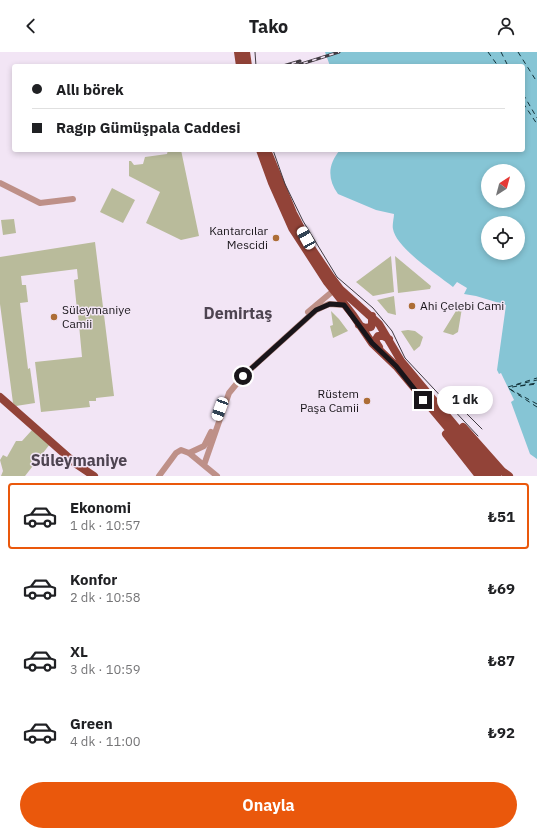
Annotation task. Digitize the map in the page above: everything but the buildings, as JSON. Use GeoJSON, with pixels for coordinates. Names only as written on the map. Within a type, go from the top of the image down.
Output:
{"type":"FeatureCollection","features":[{"type":"Feature","properties":{"kind":"main road"},"geometry":{"type":"LineString","coordinates":[[238,52],[240,64]]}},
{"type":"Feature","properties":{"kind":"main road"},"geometry":{"type":"LineString","coordinates":[[246,52],[248,64]]}},
{"type":"Feature","properties":{"kind":"main road"},"geometry":{"type":"LineString","coordinates":[[261,152],[284,210],[317,262],[336,284],[372,316],[390,340],[401,361],[497,476]]}},
{"type":"Feature","properties":{"kind":"main road"},"geometry":{"type":"LineString","coordinates":[[268,152],[289,206],[333,291],[372,343],[382,351]]}},
{"type":"Feature","properties":{"kind":"main road"},"geometry":{"type":"LineString","coordinates":[[333,291],[350,297]]}},
{"type":"Feature","properties":{"kind":"main road"},"geometry":{"type":"LineString","coordinates":[[359,324],[365,328],[371,327],[372,316]]}},
{"type":"Feature","properties":{"kind":"main road"},"geometry":{"type":"LineString","coordinates":[[390,340],[383,336],[376,337],[375,341],[431,410],[488,476]]}},
{"type":"Feature","properties":{"kind":"main road"},"geometry":{"type":"LineString","coordinates":[[428,392],[436,398],[502,471],[509,476]]}},
{"type":"Feature","properties":{"kind":"main road"},"geometry":{"type":"LineString","coordinates":[[2,399],[76,464],[94,476]]}},
{"type":"Feature","properties":{"kind":"main road"},"geometry":{"type":"LineString","coordinates":[[431,410],[438,424],[478,476]]}},
{"type":"Feature","properties":{"kind":"street"},"geometry":{"type":"LineString","coordinates":[[0,184],[40,203],[73,199]]}},
{"type":"Feature","properties":{"kind":"street"},"geometry":{"type":"LineString","coordinates":[[192,452],[208,441],[225,395],[234,382],[333,291]]}},
{"type":"Feature","properties":{"kind":"street"},"geometry":{"type":"LineString","coordinates":[[205,463],[226,399],[238,382],[316,310],[330,304],[344,305]]}},
{"type":"Feature","properties":{"kind":"street"},"geometry":{"type":"LineString","coordinates":[[159,476],[178,451],[192,452],[217,476]]}},
{"type":"Feature","properties":{"kind":"green space"},"geometry":{"type":"Polygon","coordinates":[[[168,152],[181,152],[199,236],[181,240],[146,223],[160,192],[129,176],[129,161],[131,161],[134,165],[143,164],[145,157],[167,154],[168,152]]]}},
{"type":"Feature","properties":{"kind":"green space"},"geometry":{"type":"Polygon","coordinates":[[[112,188],[135,200],[123,223],[100,212],[112,188]]]}},
{"type":"Feature","properties":{"kind":"green space"},"geometry":{"type":"Polygon","coordinates":[[[14,219],[16,233],[3,235],[1,220],[14,219]]]}},
{"type":"Feature","properties":{"kind":"green space"},"geometry":{"type":"Polygon","coordinates":[[[95,242],[114,396],[96,398],[96,401],[89,401],[90,407],[41,412],[35,362],[82,357],[78,314],[81,313],[80,310],[77,310],[74,280],[78,279],[77,269],[21,276],[22,285],[26,285],[28,302],[20,303],[28,369],[30,368],[35,403],[16,406],[13,403],[0,304],[0,257],[95,242]]]}},
{"type":"Feature","properties":{"kind":"green space"},"geometry":{"type":"Polygon","coordinates":[[[391,256],[394,292],[373,296],[356,282],[391,256]]]}},
{"type":"Feature","properties":{"kind":"green space"},"geometry":{"type":"Polygon","coordinates":[[[395,256],[431,286],[430,289],[398,293],[395,256]]]}},
{"type":"Feature","properties":{"kind":"green space"},"geometry":{"type":"Polygon","coordinates":[[[394,296],[396,315],[388,313],[377,300],[394,296]]]}},
{"type":"Feature","properties":{"kind":"green space"},"geometry":{"type":"Polygon","coordinates":[[[459,306],[462,308],[458,332],[453,335],[443,332],[459,306]]]}},
{"type":"Feature","properties":{"kind":"green space"},"geometry":{"type":"Polygon","coordinates":[[[331,311],[348,331],[333,338],[330,326],[333,325],[331,311]]]}},
{"type":"Feature","properties":{"kind":"green space"},"geometry":{"type":"Polygon","coordinates":[[[401,331],[415,331],[423,337],[420,346],[414,351],[401,331]]]}},
{"type":"Feature","properties":{"kind":"green space"},"geometry":{"type":"Polygon","coordinates":[[[32,430],[50,444],[25,476],[1,476],[3,471],[0,460],[3,455],[7,457],[16,441],[22,441],[32,430]]]}},
{"type":"Feature","properties":{"kind":"water"},"geometry":{"type":"Polygon","coordinates":[[[325,52],[537,52],[537,459],[530,454],[511,402],[514,400],[501,373],[499,374],[497,370],[506,305],[464,294],[467,288],[457,282],[453,287],[418,261],[409,253],[396,236],[393,227],[394,214],[376,210],[338,194],[332,183],[330,172],[333,161],[338,152],[525,152],[525,64],[329,64],[325,52]]]}},
{"type":"Feature","properties":{"kind":"ferry route"},"geometry":{"type":"LineString","coordinates":[[488,52],[497,64]]}},
{"type":"Feature","properties":{"kind":"ferry route"},"geometry":{"type":"LineString","coordinates":[[501,52],[507,64]]}},
{"type":"Feature","properties":{"kind":"ferry route"},"geometry":{"type":"LineString","coordinates":[[518,52],[537,82]]}},
{"type":"Feature","properties":{"kind":"ferry route"},"geometry":{"type":"LineString","coordinates":[[525,97],[537,118]]}},
{"type":"Feature","properties":{"kind":"ferry route"},"geometry":{"type":"LineString","coordinates":[[525,106],[537,124]]}},
{"type":"Feature","properties":{"kind":"ferry route"},"geometry":{"type":"LineString","coordinates":[[508,387],[537,378]]}},
{"type":"Feature","properties":{"kind":"ferry route"},"geometry":{"type":"LineString","coordinates":[[516,385],[537,380]]}},
{"type":"Feature","properties":{"kind":"ferry route"},"geometry":{"type":"LineString","coordinates":[[512,387],[537,383]]}},
{"type":"Feature","properties":{"kind":"ferry route"},"geometry":{"type":"LineString","coordinates":[[520,386],[537,384]]}},
{"type":"Feature","properties":{"kind":"ferry route"},"geometry":{"type":"LineString","coordinates":[[537,404],[508,388],[537,407]]}},
{"type":"Feature","properties":{"kind":"tram line"},"geometry":{"type":"LineString","coordinates":[[255,52],[256,64]]}},
{"type":"Feature","properties":{"kind":"tram line"},"geometry":{"type":"LineString","coordinates":[[274,152],[285,184],[303,221],[337,277],[373,308],[392,331],[405,358],[478,436]]}},
{"type":"Feature","properties":{"kind":"tram line"},"geometry":{"type":"LineString","coordinates":[[450,397],[482,429]]}},
{"type":"Feature","properties":{"kind":"railway"},"geometry":{"type":"LineString","coordinates":[[301,64],[339,52]]}},
{"type":"Feature","properties":{"kind":"railway"},"geometry":{"type":"LineString","coordinates":[[290,64],[300,61]]}},
{"type":"Feature","properties":{"kind":"place","name":"Kantarcılar Mescidi"},"geometry":{"type":"Point","coordinates":[276,238]}},
{"type":"Feature","properties":{"kind":"place","name":"Ahi Çelebi Cami"},"geometry":{"type":"Point","coordinates":[412,306]}},
{"type":"Feature","properties":{"kind":"place","name":"Süleymaniye Camii"},"geometry":{"type":"Point","coordinates":[54,317]}},
{"type":"Feature","properties":{"kind":"place","name":"Rüstem Paşa Camii"},"geometry":{"type":"Point","coordinates":[367,401]}},
{"type":"Feature","properties":{"kind":"district","name":"Demirtaş"},"geometry":{"type":"Point","coordinates":[238,313]}},
{"type":"Feature","properties":{"kind":"district","name":"Süleymaniye"},"geometry":{"type":"Point","coordinates":[79,460]}},
{"type":"Feature","properties":{"kind":"route"},"geometry":{"type":"LineString","coordinates":[[243,376],[311,314],[324,306],[334,303],[344,305],[349,310],[372,343],[396,366],[423,400]]}}]}
